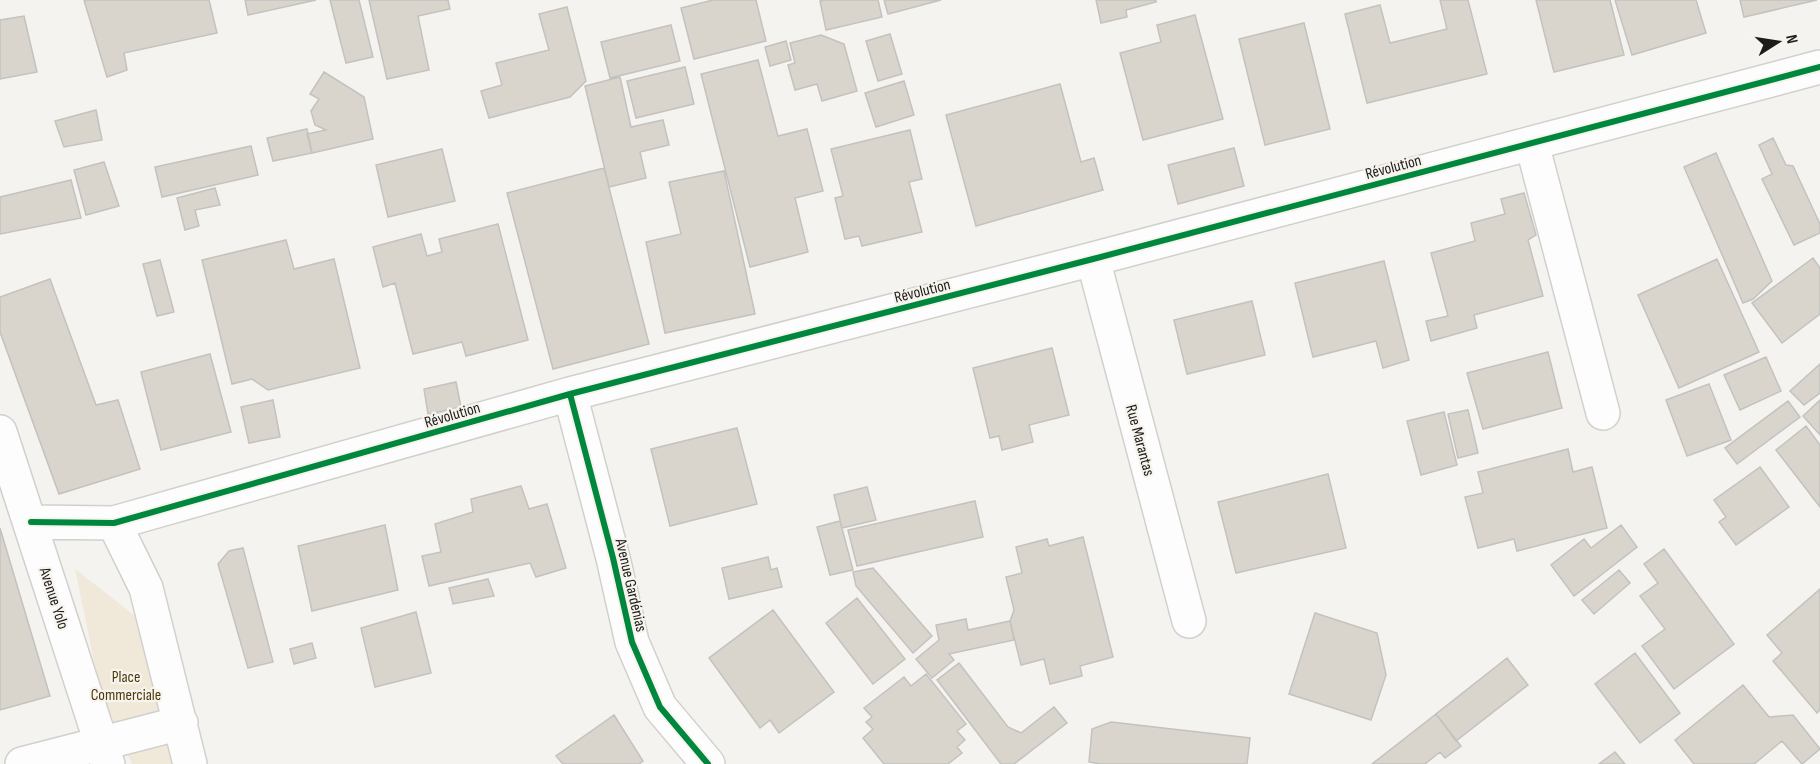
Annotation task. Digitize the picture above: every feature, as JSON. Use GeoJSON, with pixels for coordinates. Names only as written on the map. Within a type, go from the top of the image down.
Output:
{"type":"FeatureCollection","features":[{"type":"Feature","properties":{"kind":"street","name":"Révolution"},"geometry":{"type":"LineString","coordinates":[[30,522],[114,523],[570,394],[1093,260],[1820,67]]}},
{"type":"Feature","properties":{"kind":"street"},"geometry":{"type":"LineString","coordinates":[[1532,144],[1603,413]]}},
{"type":"Feature","properties":{"kind":"street","name":"Rue Marantas"},"geometry":{"type":"LineString","coordinates":[[1093,260],[1189,621]]}},
{"type":"Feature","properties":{"kind":"street","name":"Avenue Gardénias"},"geometry":{"type":"LineString","coordinates":[[570,394],[613,558],[632,642],[660,706],[708,764]]}},
{"type":"Feature","properties":{"kind":"street","name":"Avenue Yolo"},"geometry":{"type":"LineString","coordinates":[[0,432],[105,754]]}},
{"type":"Feature","properties":{"kind":"street"},"geometry":{"type":"LineString","coordinates":[[114,523],[146,588],[190,764]]}},
{"type":"Feature","properties":{"kind":"street"},"geometry":{"type":"LineString","coordinates":[[22,764],[105,754],[181,723]]}},
{"type":"Feature","properties":{"kind":"green space","name":"Place Commerciale"},"geometry":{"type":"Polygon","coordinates":[[[75,569],[134,615],[175,764],[132,764],[101,695],[75,569]]]}},
{"type":"Feature","properties":{"kind":"building"},"geometry":{"type":"Polygon","coordinates":[[[84,0],[209,0],[217,33],[124,53],[127,70],[107,77],[84,0]]]}},
{"type":"Feature","properties":{"kind":"building"},"geometry":{"type":"Polygon","coordinates":[[[245,0],[316,0],[248,15],[245,0]]]}},
{"type":"Feature","properties":{"kind":"building"},"geometry":{"type":"Polygon","coordinates":[[[330,0],[359,0],[373,57],[346,63],[330,0]]]}},
{"type":"Feature","properties":{"kind":"building"},"geometry":{"type":"Polygon","coordinates":[[[369,0],[448,0],[450,9],[418,16],[429,70],[387,79],[369,0]]]}},
{"type":"Feature","properties":{"kind":"building"},"geometry":{"type":"Polygon","coordinates":[[[713,0],[756,0],[766,41],[694,59],[681,8],[713,0]]]}},
{"type":"Feature","properties":{"kind":"building"},"geometry":{"type":"Polygon","coordinates":[[[878,0],[882,17],[826,30],[820,1],[878,0]]]}},
{"type":"Feature","properties":{"kind":"building"},"geometry":{"type":"Polygon","coordinates":[[[884,0],[941,0],[888,14],[884,0]]]}},
{"type":"Feature","properties":{"kind":"building"},"geometry":{"type":"Polygon","coordinates":[[[1096,0],[1156,0],[1156,2],[1126,10],[1127,17],[1101,23],[1096,0]]]}},
{"type":"Feature","properties":{"kind":"building"},"geometry":{"type":"Polygon","coordinates":[[[1440,0],[1468,0],[1487,74],[1367,103],[1345,14],[1380,5],[1390,43],[1447,29],[1440,0]]]}},
{"type":"Feature","properties":{"kind":"building"},"geometry":{"type":"Polygon","coordinates":[[[1536,0],[1610,0],[1624,55],[1554,72],[1536,0]]]}},
{"type":"Feature","properties":{"kind":"building"},"geometry":{"type":"Polygon","coordinates":[[[1615,0],[1696,0],[1706,33],[1632,55],[1615,0]]]}},
{"type":"Feature","properties":{"kind":"building"},"geometry":{"type":"Polygon","coordinates":[[[1740,0],[1817,0],[1744,17],[1740,0]]]}},
{"type":"Feature","properties":{"kind":"building"},"geometry":{"type":"Polygon","coordinates":[[[567,7],[586,81],[570,97],[489,118],[481,91],[502,85],[496,63],[549,50],[539,14],[567,7]]]}},
{"type":"Feature","properties":{"kind":"building"},"geometry":{"type":"Polygon","coordinates":[[[1195,15],[1223,119],[1143,140],[1120,53],[1161,42],[1157,25],[1195,15]]]}},
{"type":"Feature","properties":{"kind":"building"},"geometry":{"type":"Polygon","coordinates":[[[24,16],[37,72],[0,79],[0,20],[24,16]]]}},
{"type":"Feature","properties":{"kind":"building"},"geometry":{"type":"Polygon","coordinates":[[[1304,23],[1330,129],[1265,145],[1239,39],[1304,23]]]}},
{"type":"Feature","properties":{"kind":"building"},"geometry":{"type":"Polygon","coordinates":[[[671,25],[680,61],[610,78],[601,42],[671,25]]]}},
{"type":"Feature","properties":{"kind":"building"},"geometry":{"type":"Polygon","coordinates":[[[890,34],[902,74],[878,81],[866,41],[890,34]]]}},
{"type":"Feature","properties":{"kind":"building"},"geometry":{"type":"Polygon","coordinates":[[[821,35],[844,44],[857,91],[822,101],[817,84],[795,90],[788,65],[795,63],[790,43],[821,35]]]}},
{"type":"Feature","properties":{"kind":"building"},"geometry":{"type":"Polygon","coordinates":[[[786,41],[791,60],[770,66],[765,47],[786,41]]]}},
{"type":"Feature","properties":{"kind":"building"},"geometry":{"type":"Polygon","coordinates":[[[758,60],[778,136],[807,129],[823,191],[795,198],[808,252],[750,267],[701,74],[758,60]]]}},
{"type":"Feature","properties":{"kind":"building"},"geometry":{"type":"Polygon","coordinates":[[[685,67],[694,104],[636,118],[627,81],[685,67]]]}},
{"type":"Feature","properties":{"kind":"building"},"geometry":{"type":"Polygon","coordinates":[[[324,72],[364,97],[373,139],[312,153],[307,134],[326,130],[315,125],[311,111],[319,99],[310,94],[324,72]]]}},
{"type":"Feature","properties":{"kind":"building"},"geometry":{"type":"Polygon","coordinates":[[[620,77],[631,127],[663,120],[669,145],[640,152],[646,178],[609,187],[585,86],[620,77]]]}},
{"type":"Feature","properties":{"kind":"building"},"geometry":{"type":"Polygon","coordinates":[[[904,81],[914,115],[876,127],[865,93],[904,81]]]}},
{"type":"Feature","properties":{"kind":"building"},"geometry":{"type":"Polygon","coordinates":[[[1060,84],[1081,162],[1094,158],[1103,190],[976,226],[946,115],[1060,84]]]}},
{"type":"Feature","properties":{"kind":"building"},"geometry":{"type":"Polygon","coordinates":[[[96,110],[102,140],[64,147],[55,121],[96,110]]]}},
{"type":"Feature","properties":{"kind":"building"},"geometry":{"type":"Polygon","coordinates":[[[307,129],[312,153],[273,161],[267,138],[307,129]]]}},
{"type":"Feature","properties":{"kind":"building"},"geometry":{"type":"Polygon","coordinates":[[[910,130],[922,179],[909,182],[922,232],[862,246],[859,236],[845,239],[835,198],[843,196],[831,149],[910,130]]]}},
{"type":"Feature","properties":{"kind":"building"},"geometry":{"type":"Polygon","coordinates":[[[1773,138],[1786,165],[1793,166],[1820,224],[1820,233],[1794,245],[1762,179],[1772,174],[1759,145],[1773,138]]]}},
{"type":"Feature","properties":{"kind":"building"},"geometry":{"type":"Polygon","coordinates":[[[251,146],[258,175],[162,197],[155,167],[251,146]]]}},
{"type":"Feature","properties":{"kind":"building"},"geometry":{"type":"Polygon","coordinates":[[[1234,148],[1244,186],[1178,204],[1168,165],[1234,148]]]}},
{"type":"Feature","properties":{"kind":"building"},"geometry":{"type":"Polygon","coordinates":[[[442,149],[455,201],[388,217],[376,165],[442,149]]]}},
{"type":"Feature","properties":{"kind":"building"},"geometry":{"type":"Polygon","coordinates":[[[1716,153],[1772,281],[1753,299],[1743,303],[1684,167],[1716,153]]]}},
{"type":"Feature","properties":{"kind":"building"},"geometry":{"type":"Polygon","coordinates":[[[104,162],[119,206],[86,215],[74,170],[104,162]]]}},
{"type":"Feature","properties":{"kind":"building"},"geometry":{"type":"Polygon","coordinates":[[[604,168],[649,344],[553,369],[507,193],[604,168]]]}},
{"type":"Feature","properties":{"kind":"building"},"geometry":{"type":"Polygon","coordinates":[[[724,171],[755,314],[665,333],[646,242],[681,234],[669,182],[724,171]]]}},
{"type":"Feature","properties":{"kind":"building"},"geometry":{"type":"Polygon","coordinates":[[[71,180],[81,218],[0,234],[0,197],[71,180]]]}},
{"type":"Feature","properties":{"kind":"building"},"geometry":{"type":"Polygon","coordinates":[[[215,188],[220,205],[195,210],[199,226],[185,230],[177,198],[215,188]]]}},
{"type":"Feature","properties":{"kind":"building"},"geometry":{"type":"Polygon","coordinates":[[[1524,193],[1536,235],[1528,240],[1543,296],[1474,315],[1477,328],[1431,341],[1426,321],[1448,316],[1431,253],[1475,241],[1471,223],[1505,214],[1501,199],[1524,193]]]}},
{"type":"Feature","properties":{"kind":"building"},"geometry":{"type":"Polygon","coordinates":[[[498,224],[528,340],[466,356],[462,342],[413,354],[395,283],[383,287],[373,247],[421,234],[427,256],[442,252],[439,239],[498,224]]]}},
{"type":"Feature","properties":{"kind":"building"},"geometry":{"type":"Polygon","coordinates":[[[286,240],[294,269],[334,259],[360,368],[268,390],[252,379],[232,384],[202,260],[286,240]]]}},
{"type":"Feature","properties":{"kind":"building"},"geometry":{"type":"Polygon","coordinates":[[[1813,258],[1820,268],[1820,314],[1782,343],[1752,303],[1813,258]]]}},
{"type":"Feature","properties":{"kind":"building"},"geometry":{"type":"Polygon","coordinates":[[[1717,259],[1759,352],[1679,388],[1638,295],[1717,259]]]}},
{"type":"Feature","properties":{"kind":"building"},"geometry":{"type":"Polygon","coordinates":[[[160,260],[174,312],[157,316],[143,264],[160,260]]]}},
{"type":"Feature","properties":{"kind":"building"},"geometry":{"type":"Polygon","coordinates":[[[1384,261],[1409,360],[1383,368],[1376,341],[1313,357],[1295,283],[1384,261]]]}},
{"type":"Feature","properties":{"kind":"building"},"geometry":{"type":"Polygon","coordinates":[[[50,279],[96,405],[118,400],[140,469],[59,494],[0,332],[0,297],[50,279]]]}},
{"type":"Feature","properties":{"kind":"building"},"geometry":{"type":"Polygon","coordinates":[[[1252,301],[1265,355],[1187,374],[1174,320],[1252,301]]]}},
{"type":"Feature","properties":{"kind":"building"},"geometry":{"type":"Polygon","coordinates":[[[1052,348],[1069,415],[1029,425],[1033,442],[1002,450],[999,436],[990,438],[973,368],[1052,348]]]}},
{"type":"Feature","properties":{"kind":"building"},"geometry":{"type":"Polygon","coordinates":[[[1548,352],[1562,408],[1483,429],[1467,373],[1548,352]]]}},
{"type":"Feature","properties":{"kind":"building"},"geometry":{"type":"Polygon","coordinates":[[[210,354],[231,432],[161,450],[141,372],[210,354]]]}},
{"type":"Feature","properties":{"kind":"building"},"geometry":{"type":"Polygon","coordinates":[[[1766,357],[1781,391],[1740,410],[1724,375],[1766,357]]]}},
{"type":"Feature","properties":{"kind":"building"},"geometry":{"type":"Polygon","coordinates":[[[1820,364],[1820,393],[1804,405],[1790,391],[1820,364]]]}},
{"type":"Feature","properties":{"kind":"building"},"geometry":{"type":"Polygon","coordinates":[[[456,382],[461,407],[428,414],[424,389],[456,382]]]}},
{"type":"Feature","properties":{"kind":"building"},"geometry":{"type":"Polygon","coordinates":[[[1709,384],[1731,440],[1687,456],[1666,400],[1709,384]]]}},
{"type":"Feature","properties":{"kind":"building"},"geometry":{"type":"Polygon","coordinates":[[[273,400],[280,437],[249,443],[241,407],[273,400]]]}},
{"type":"Feature","properties":{"kind":"building"},"geometry":{"type":"Polygon","coordinates":[[[1820,400],[1820,435],[1803,416],[1820,400]]]}},
{"type":"Feature","properties":{"kind":"building"},"geometry":{"type":"Polygon","coordinates":[[[1788,401],[1800,417],[1737,464],[1725,448],[1788,401]]]}},
{"type":"Feature","properties":{"kind":"building"},"geometry":{"type":"Polygon","coordinates":[[[1468,410],[1478,453],[1458,458],[1448,414],[1468,410]]]}},
{"type":"Feature","properties":{"kind":"building"},"geometry":{"type":"Polygon","coordinates":[[[1444,412],[1457,465],[1421,475],[1407,421],[1444,412]]]}},
{"type":"Feature","properties":{"kind":"building"},"geometry":{"type":"Polygon","coordinates":[[[1806,426],[1820,445],[1820,507],[1776,450],[1806,426]]]}},
{"type":"Feature","properties":{"kind":"building"},"geometry":{"type":"Polygon","coordinates":[[[737,428],[757,504],[670,526],[651,449],[737,428]]]}},
{"type":"Feature","properties":{"kind":"building"},"geometry":{"type":"Polygon","coordinates":[[[1568,449],[1573,472],[1592,467],[1607,528],[1517,551],[1514,539],[1478,548],[1465,497],[1483,493],[1478,472],[1568,449]]]}},
{"type":"Feature","properties":{"kind":"building"},"geometry":{"type":"Polygon","coordinates":[[[1760,467],[1789,507],[1736,545],[1719,522],[1726,517],[1714,500],[1760,467]]]}},
{"type":"Feature","properties":{"kind":"building"},"geometry":{"type":"Polygon","coordinates":[[[1328,474],[1346,548],[1236,573],[1218,502],[1328,474]]]}},
{"type":"Feature","properties":{"kind":"building"},"geometry":{"type":"Polygon","coordinates":[[[521,486],[529,509],[547,504],[566,568],[536,577],[530,563],[429,586],[422,556],[441,552],[435,524],[473,512],[471,499],[521,486]]]}},
{"type":"Feature","properties":{"kind":"building"},"geometry":{"type":"Polygon","coordinates":[[[867,487],[876,520],[842,528],[834,495],[867,487]]]}},
{"type":"Feature","properties":{"kind":"building"},"geometry":{"type":"Polygon","coordinates":[[[975,501],[983,537],[857,566],[848,530],[975,501]]]}},
{"type":"Feature","properties":{"kind":"building"},"geometry":{"type":"Polygon","coordinates":[[[840,521],[853,570],[830,575],[817,527],[840,521]]]}},
{"type":"Feature","properties":{"kind":"building"},"geometry":{"type":"Polygon","coordinates":[[[385,525],[398,590],[312,611],[298,546],[385,525]]]}},
{"type":"Feature","properties":{"kind":"building"},"geometry":{"type":"Polygon","coordinates":[[[1621,525],[1637,547],[1574,596],[1551,565],[1584,539],[1591,548],[1621,525]]]}},
{"type":"Feature","properties":{"kind":"building"},"geometry":{"type":"Polygon","coordinates":[[[0,528],[50,696],[0,710],[0,528]]]}},
{"type":"Feature","properties":{"kind":"building"},"geometry":{"type":"Polygon","coordinates":[[[1083,537],[1113,657],[1080,666],[1082,676],[1050,684],[1044,659],[1021,665],[1010,621],[1014,610],[1006,577],[1022,573],[1016,547],[1047,539],[1049,546],[1083,537]]]}},
{"type":"Feature","properties":{"kind":"building"},"geometry":{"type":"Polygon","coordinates":[[[243,548],[273,662],[248,668],[218,564],[229,551],[243,548]]]}},
{"type":"Feature","properties":{"kind":"building"},"geometry":{"type":"Polygon","coordinates":[[[1664,549],[1734,644],[1674,689],[1642,646],[1665,629],[1640,596],[1658,583],[1644,564],[1664,549]]]}},
{"type":"Feature","properties":{"kind":"building"},"geometry":{"type":"Polygon","coordinates":[[[768,557],[771,570],[777,568],[782,587],[729,599],[722,568],[768,557]]]}},
{"type":"Feature","properties":{"kind":"building"},"geometry":{"type":"Polygon","coordinates":[[[873,568],[932,636],[913,653],[856,586],[853,572],[873,568]]]}},
{"type":"Feature","properties":{"kind":"building"},"geometry":{"type":"Polygon","coordinates":[[[1619,570],[1630,583],[1594,614],[1582,600],[1619,570]]]}},
{"type":"Feature","properties":{"kind":"building"},"geometry":{"type":"Polygon","coordinates":[[[488,579],[494,596],[453,604],[449,588],[488,579]]]}},
{"type":"Feature","properties":{"kind":"building"},"geometry":{"type":"Polygon","coordinates":[[[1820,589],[1820,710],[1817,713],[1773,661],[1782,653],[1767,635],[1820,589]]]}},
{"type":"Feature","properties":{"kind":"building"},"geometry":{"type":"Polygon","coordinates":[[[857,598],[905,659],[873,684],[826,623],[857,598]]]}},
{"type":"Feature","properties":{"kind":"building"},"geometry":{"type":"Polygon","coordinates":[[[773,610],[834,692],[779,733],[770,720],[760,728],[709,658],[773,610]]]}},
{"type":"Feature","properties":{"kind":"building"},"geometry":{"type":"Polygon","coordinates":[[[416,612],[431,673],[375,687],[361,628],[416,612]]]}},
{"type":"Feature","properties":{"kind":"building"},"geometry":{"type":"Polygon","coordinates":[[[1315,613],[1377,633],[1386,675],[1371,720],[1289,694],[1315,613]]]}},
{"type":"Feature","properties":{"kind":"building"},"geometry":{"type":"Polygon","coordinates":[[[966,619],[968,630],[1010,621],[1014,640],[949,654],[954,660],[932,678],[916,659],[939,640],[936,625],[966,619]]]}},
{"type":"Feature","properties":{"kind":"building"},"geometry":{"type":"Polygon","coordinates":[[[312,643],[316,658],[294,664],[290,649],[312,643]]]}},
{"type":"Feature","properties":{"kind":"building"},"geometry":{"type":"Polygon","coordinates":[[[1635,653],[1680,713],[1640,743],[1595,684],[1635,653]]]}},
{"type":"Feature","properties":{"kind":"building"},"geometry":{"type":"Polygon","coordinates":[[[1507,658],[1528,685],[1456,741],[1436,714],[1507,658]]]}},
{"type":"Feature","properties":{"kind":"building"},"geometry":{"type":"Polygon","coordinates":[[[959,663],[1008,727],[1021,733],[1054,707],[1067,723],[1014,764],[1001,764],[937,680],[959,663]]]}},
{"type":"Feature","properties":{"kind":"building"},"geometry":{"type":"Polygon","coordinates":[[[926,674],[966,724],[957,731],[965,740],[957,747],[962,753],[948,764],[884,764],[863,738],[873,729],[866,722],[872,717],[864,708],[904,677],[911,686],[926,674]]]}},
{"type":"Feature","properties":{"kind":"building"},"geometry":{"type":"Polygon","coordinates":[[[1743,685],[1769,717],[1793,715],[1820,749],[1802,764],[1782,741],[1754,764],[1694,764],[1675,740],[1743,685]]]}},
{"type":"Feature","properties":{"kind":"building"},"geometry":{"type":"Polygon","coordinates":[[[1436,714],[1461,746],[1445,758],[1440,752],[1425,764],[1372,764],[1436,714]]]}},
{"type":"Feature","properties":{"kind":"building"},"geometry":{"type":"Polygon","coordinates":[[[614,715],[643,761],[639,764],[563,764],[556,756],[614,715]]]}},
{"type":"Feature","properties":{"kind":"building"},"geometry":{"type":"Polygon","coordinates":[[[1111,722],[1250,738],[1247,764],[1100,764],[1089,762],[1092,729],[1111,722]]]}},
{"type":"Feature","properties":{"kind":"building"},"geometry":{"type":"Polygon","coordinates":[[[1615,752],[1625,764],[1599,764],[1615,752]]]}},
{"type":"Feature","properties":{"kind":"cycle path"},"geometry":{"type":"LineString","coordinates":[[31,522],[114,523],[570,394],[1820,67]]}},
{"type":"Feature","properties":{"kind":"cycle path"},"geometry":{"type":"LineString","coordinates":[[570,394],[613,558],[632,642],[660,707],[708,764]]}}]}
